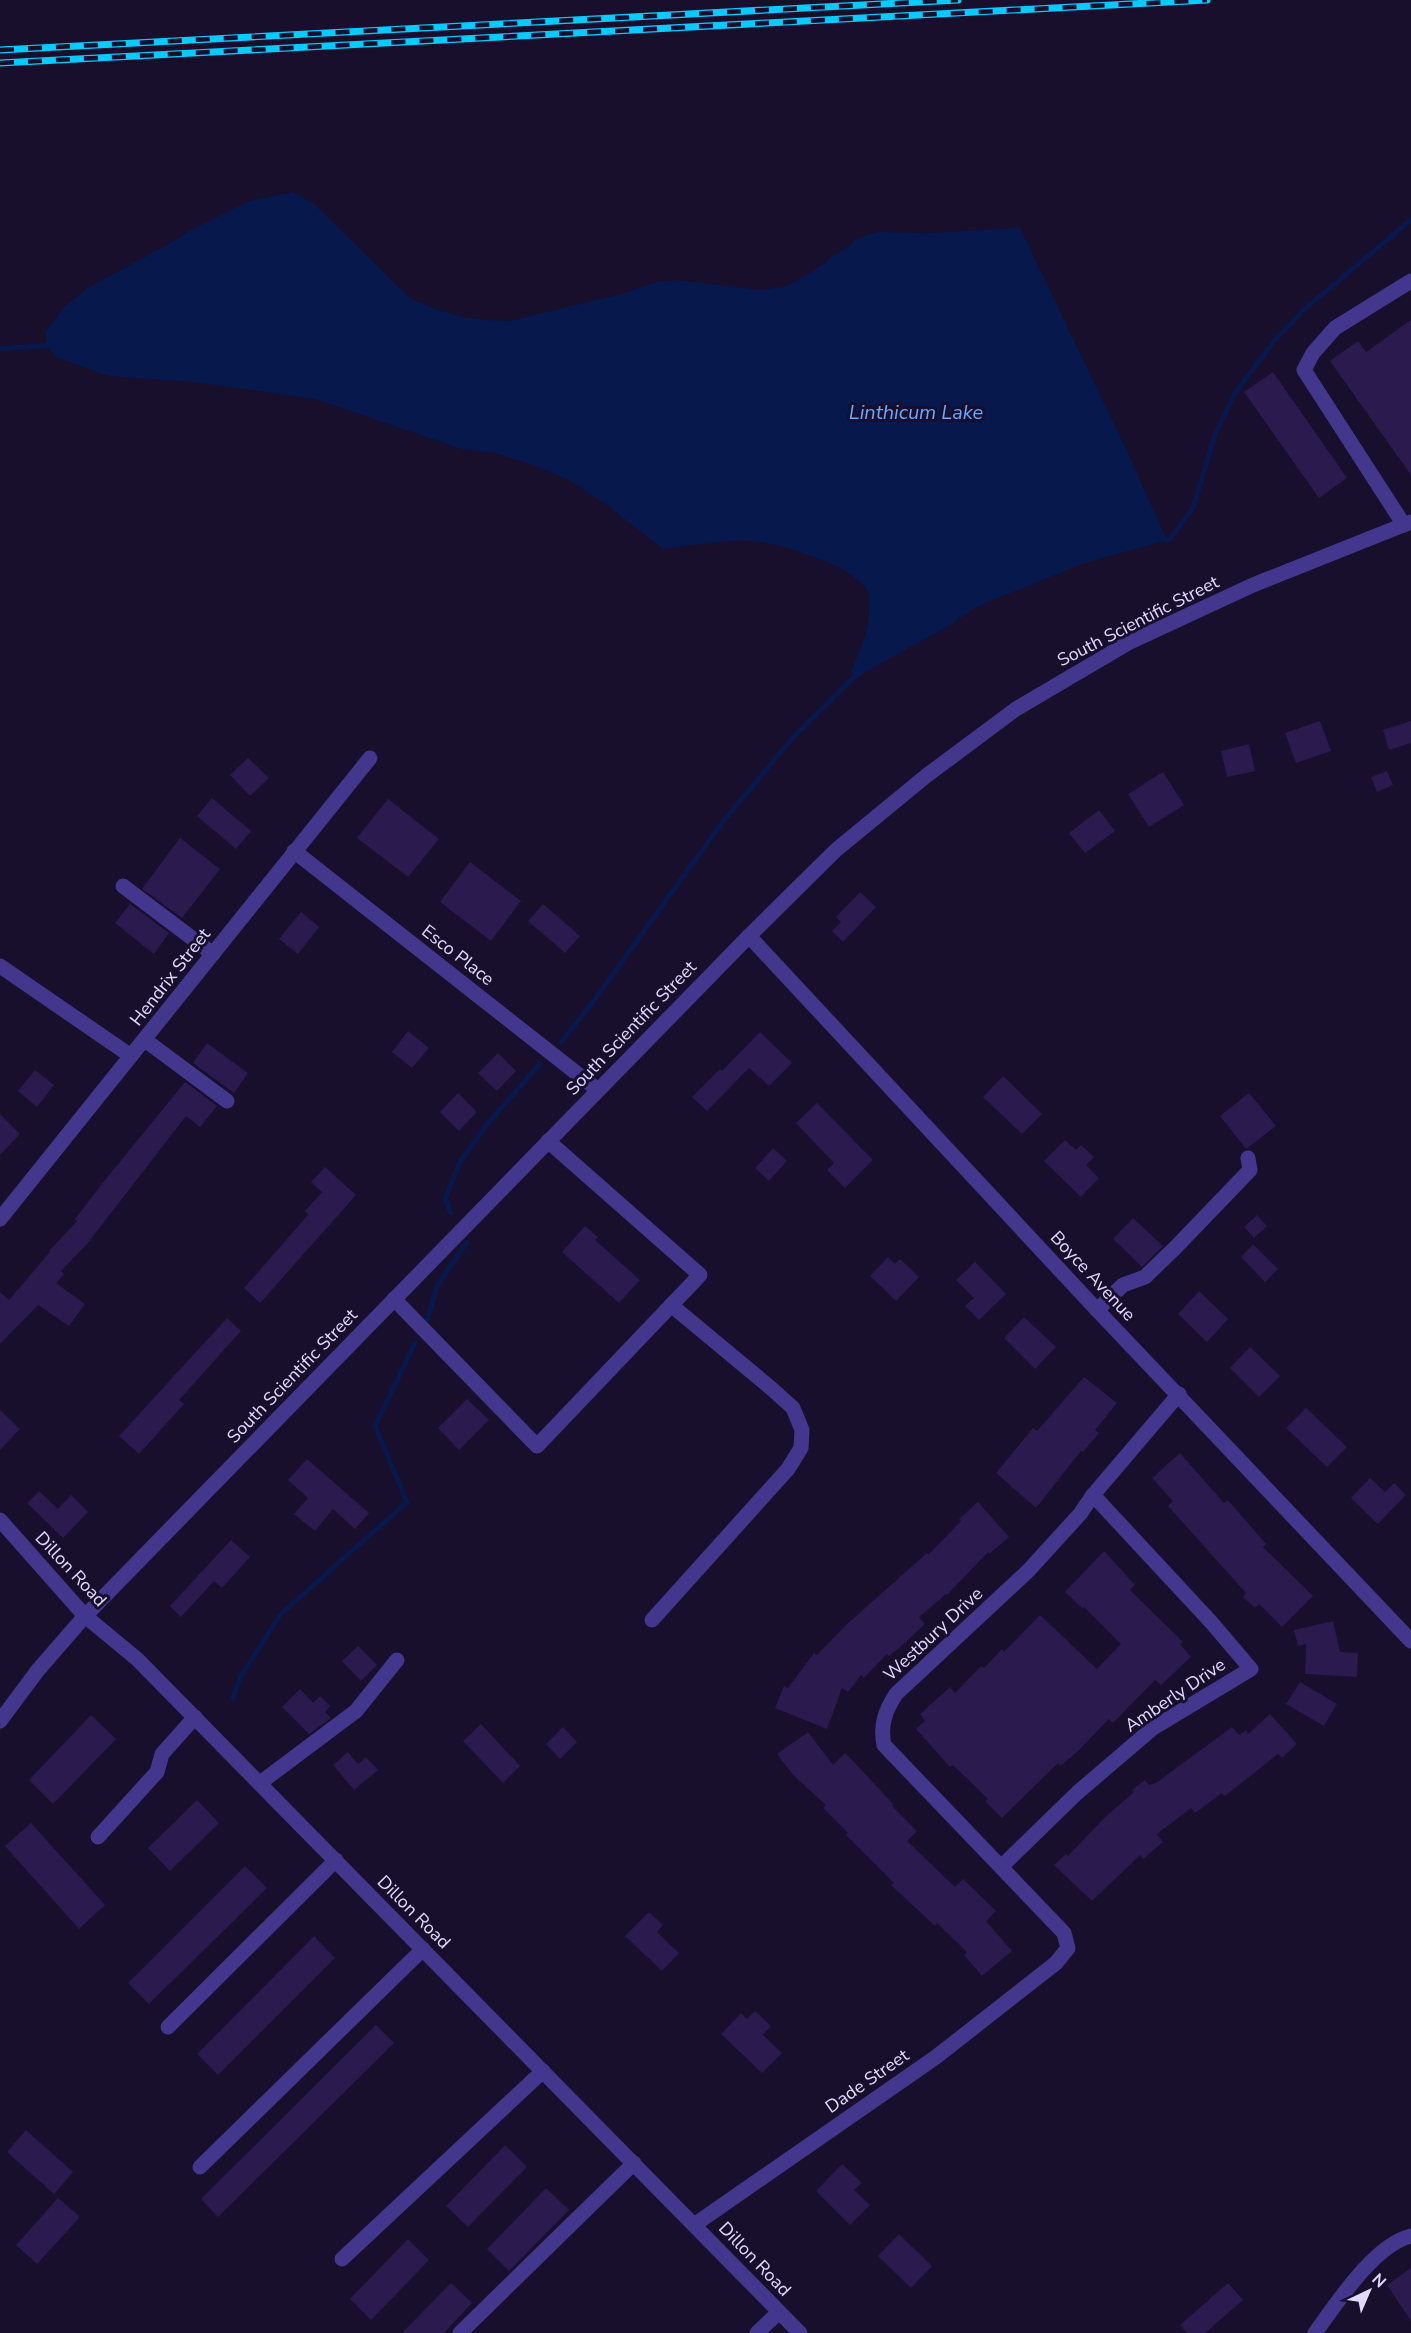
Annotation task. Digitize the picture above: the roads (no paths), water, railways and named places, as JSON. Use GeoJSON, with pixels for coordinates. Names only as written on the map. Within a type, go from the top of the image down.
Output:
{"type":"FeatureCollection","features":[{"type":"Feature","properties":{"kind":"street"},"geometry":{"type":"LineString","coordinates":[[1407,524],[1304,370],[1313,353],[1335,328],[1411,281]]}},
{"type":"Feature","properties":{"kind":"street","name":"South Scientific Street"},"geometry":{"type":"LineString","coordinates":[[0,1721],[38,1670],[85,1616],[598,1090],[836,850],[926,776],[1016,709],[1128,643],[1253,585],[1407,524]]}},
{"type":"Feature","properties":{"kind":"street","name":"Hendrix Street"},"geometry":{"type":"LineString","coordinates":[[0,1219],[370,758]]}},
{"type":"Feature","properties":{"kind":"street","name":"Esco Place"},"geometry":{"type":"LineString","coordinates":[[294,851],[598,1090]]}},
{"type":"Feature","properties":{"kind":"street"},"geometry":{"type":"LineString","coordinates":[[123,886],[213,954]]}},
{"type":"Feature","properties":{"kind":"street","name":"Boyce Avenue"},"geometry":{"type":"LineString","coordinates":[[749,936],[1097,1310],[1411,1641]]}},
{"type":"Feature","properties":{"kind":"street"},"geometry":{"type":"LineString","coordinates":[[0,966],[131,1056]]}},
{"type":"Feature","properties":{"kind":"street"},"geometry":{"type":"LineString","coordinates":[[145,1040],[227,1101]]}},
{"type":"Feature","properties":{"kind":"street"},"geometry":{"type":"LineString","coordinates":[[394,1299],[537,1446],[700,1275],[548,1141]]}},
{"type":"Feature","properties":{"kind":"street"},"geometry":{"type":"LineString","coordinates":[[1097,1310],[1123,1285],[1145,1277],[1175,1248],[1250,1170],[1248,1158]]}},
{"type":"Feature","properties":{"kind":"street"},"geometry":{"type":"LineString","coordinates":[[652,1620],[788,1469],[801,1448],[802,1430],[792,1408],[671,1305]]}},
{"type":"Feature","properties":{"kind":"street","name":"Westbury Drive"},"geometry":{"type":"LineString","coordinates":[[1056,1963],[1068,1948],[1064,1933],[884,1745],[882,1734],[884,1718],[887,1707],[896,1694],[1028,1571],[1080,1514],[1093,1495],[1179,1394]]}},
{"type":"Feature","properties":{"kind":"street","name":"Amberly Drive"},"geometry":{"type":"LineString","coordinates":[[1002,1866],[1077,1793],[1154,1728],[1251,1669],[1211,1622],[1093,1495]]}},
{"type":"Feature","properties":{"kind":"street","name":"Dillon Road"},"geometry":{"type":"LineString","coordinates":[[0,1520],[85,1616],[137,1659],[195,1717],[800,2333]]}},
{"type":"Feature","properties":{"kind":"street"},"geometry":{"type":"LineString","coordinates":[[260,1783],[356,1711],[397,1660]]}},
{"type":"Feature","properties":{"kind":"street"},"geometry":{"type":"LineString","coordinates":[[98,1837],[156,1772],[162,1754],[195,1717]]}},
{"type":"Feature","properties":{"kind":"street"},"geometry":{"type":"LineString","coordinates":[[168,2027],[336,1860]]}},
{"type":"Feature","properties":{"kind":"street"},"geometry":{"type":"LineString","coordinates":[[200,2167],[423,1949]]}},
{"type":"Feature","properties":{"kind":"street","name":"Dade Street"},"geometry":{"type":"LineString","coordinates":[[694,2225],[936,2057],[1056,1963]]}},
{"type":"Feature","properties":{"kind":"street"},"geometry":{"type":"LineString","coordinates":[[342,2259],[543,2071]]}},
{"type":"Feature","properties":{"kind":"street"},"geometry":{"type":"LineString","coordinates":[[460,2333],[634,2163]]}},
{"type":"Feature","properties":{"kind":"street"},"geometry":{"type":"LineString","coordinates":[[1315,2333],[1353,2283],[1374,2260],[1393,2244],[1411,2236]]}},
{"type":"Feature","properties":{"kind":"street"},"geometry":{"type":"LineString","coordinates":[[757,2333],[779,2312]]}},
{"type":"Feature","properties":{"kind":"water","name":"Linthicum Lake"},"geometry":{"type":"Polygon","coordinates":[[[293,192],[313,203],[411,299],[462,317],[487,320],[510,321],[625,293],[656,282],[677,280],[762,290],[787,286],[813,271],[859,238],[877,232],[928,233],[1020,228],[1167,540],[1082,564],[978,606],[851,683],[853,666],[867,628],[869,592],[853,576],[826,562],[798,551],[749,541],[712,542],[663,549],[611,508],[569,480],[536,466],[496,453],[462,449],[315,399],[192,382],[108,376],[56,357],[46,345],[46,331],[64,307],[86,289],[189,231],[249,201],[293,192]]]}},
{"type":"Feature","properties":{"kind":"waterway"},"geometry":{"type":"LineString","coordinates":[[1161,537],[1170,539],[1193,508],[1214,437],[1235,393],[1274,341],[1307,307],[1411,220]]}},
{"type":"Feature","properties":{"kind":"waterway"},"geometry":{"type":"LineString","coordinates":[[0,349],[52,345]]}},
{"type":"Feature","properties":{"kind":"waterway"},"geometry":{"type":"LineString","coordinates":[[561,1042],[593,1002],[721,824],[796,734],[854,677]]}},
{"type":"Feature","properties":{"kind":"waterway"},"geometry":{"type":"LineString","coordinates":[[451,1213],[445,1199],[460,1162],[488,1123],[540,1064]]}},
{"type":"Feature","properties":{"kind":"waterway"},"geometry":{"type":"LineString","coordinates":[[427,1321],[437,1286],[467,1242]]}},
{"type":"Feature","properties":{"kind":"waterway"},"geometry":{"type":"LineString","coordinates":[[233,1698],[240,1678],[280,1615],[407,1502],[375,1426],[415,1343]]}},
{"type":"Feature","properties":{"kind":"railway"},"geometry":{"type":"LineString","coordinates":[[0,50],[958,0]]}},
{"type":"Feature","properties":{"kind":"railway"},"geometry":{"type":"LineString","coordinates":[[0,63],[1207,0]]}}]}
